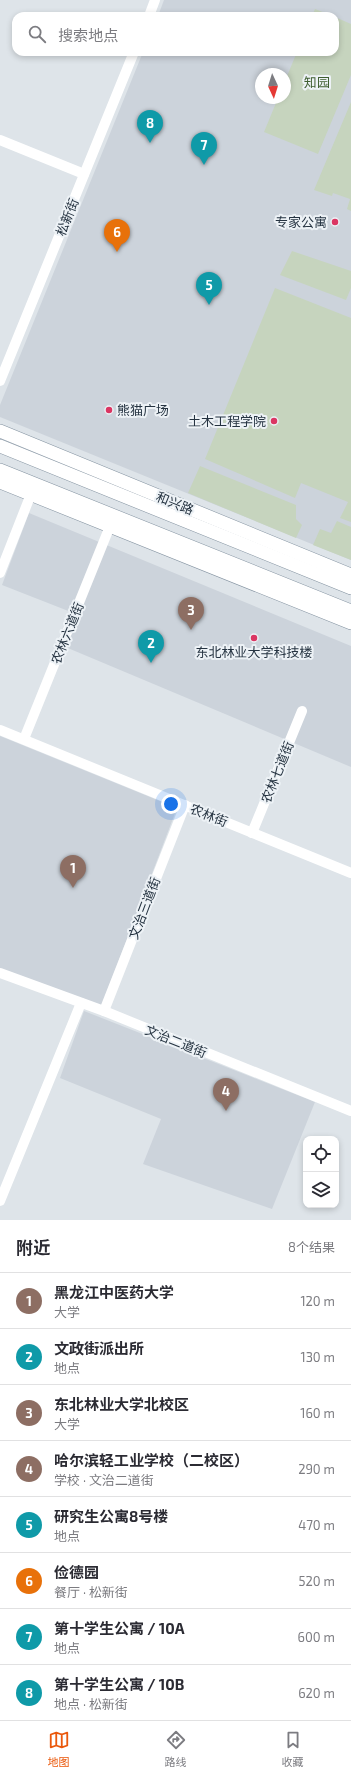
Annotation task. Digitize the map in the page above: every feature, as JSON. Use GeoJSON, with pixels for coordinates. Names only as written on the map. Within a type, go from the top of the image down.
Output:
{"type":"FeatureCollection","features":[{"type":"Feature","properties":{"kind":"highway","name":"和兴路"},"geometry":{"type":"LineString","coordinates":[[0,431],[351,575]]}},
{"type":"Feature","properties":{"kind":"highway"},"geometry":{"type":"LineString","coordinates":[[0,446],[351,588]]}},
{"type":"Feature","properties":{"kind":"highway"},"geometry":{"type":"LineString","coordinates":[[0,470],[351,611]]}},
{"type":"Feature","properties":{"kind":"highway"},"geometry":{"type":"LineString","coordinates":[[0,482],[351,623]]}},
{"type":"Feature","properties":{"kind":"street"},"geometry":{"type":"LineString","coordinates":[[150,12],[155,0]]}},
{"type":"Feature","properties":{"kind":"street","name":"松新街"},"geometry":{"type":"LineString","coordinates":[[0,381],[132,56]]}},
{"type":"Feature","properties":{"kind":"street"},"geometry":{"type":"LineString","coordinates":[[0,140],[84,174]]}},
{"type":"Feature","properties":{"kind":"street"},"geometry":{"type":"LineString","coordinates":[[0,573],[31,494]]}},
{"type":"Feature","properties":{"kind":"street","name":"农林六道街"},"geometry":{"type":"LineString","coordinates":[[24,739],[110,526]]}},
{"type":"Feature","properties":{"kind":"street","name":"农林七道街"},"geometry":{"type":"LineString","coordinates":[[252,833],[302,711]]}},
{"type":"Feature","properties":{"kind":"street","name":"农林街"},"geometry":{"type":"LineString","coordinates":[[0,730],[351,873]]}},
{"type":"Feature","properties":{"kind":"street","name":"文治三道街"},"geometry":{"type":"LineString","coordinates":[[104,1011],[185,805]]}},
{"type":"Feature","properties":{"kind":"street","name":"文治二道街"},"geometry":{"type":"LineString","coordinates":[[0,973],[104,1011],[351,1111]]}},
{"type":"Feature","properties":{"kind":"street"},"geometry":{"type":"LineString","coordinates":[[0,1201],[81,1003]]}},
{"type":"Feature","properties":{"kind":"shaded area"},"geometry":{"type":"Polygon","coordinates":[[[164,0],[351,0],[351,560],[0,417],[0,405],[141,56],[339,56],[339,12],[160,12],[164,0]]]}},
{"type":"Feature","properties":{"kind":"shaded area"},"geometry":{"type":"Polygon","coordinates":[[[29,513],[351,646],[351,767],[63,646],[76,614],[2,585],[29,513]]]}},
{"type":"Feature","properties":{"kind":"shaded area"},"geometry":{"type":"Polygon","coordinates":[[[0,736],[177,808],[101,1007],[0,969],[0,736]]]}},
{"type":"Feature","properties":{"kind":"shaded area"},"geometry":{"type":"Polygon","coordinates":[[[84,1011],[315,1102],[272,1209],[143,1164],[161,1119],[60,1078],[84,1011]]]}},
{"type":"Feature","properties":{"kind":"green space"},"geometry":{"type":"Polygon","coordinates":[[[315,9],[323,12],[314,12],[315,9]]]}},
{"type":"Feature","properties":{"kind":"green space","name":"知园"},"geometry":{"type":"Polygon","coordinates":[[[339,19],[351,24],[351,75],[318,154],[264,132],[276,104],[291,104],[290,68],[295,56],[339,56],[339,19]]]}},
{"type":"Feature","properties":{"kind":"green space"},"geometry":{"type":"Polygon","coordinates":[[[351,102],[351,211],[347,209],[350,199],[333,193],[332,196],[314,190],[351,102]]]}},
{"type":"Feature","properties":{"kind":"green space"},"geometry":{"type":"Polygon","coordinates":[[[292,251],[351,271],[351,288],[346,300],[280,275],[292,251]]]}},
{"type":"Feature","properties":{"kind":"green space"},"geometry":{"type":"Polygon","coordinates":[[[275,288],[351,318],[351,522],[340,518],[348,502],[301,483],[295,498],[205,459],[275,288]]]}},
{"type":"Feature","properties":{"kind":"green space"},"geometry":{"type":"Polygon","coordinates":[[[200,466],[296,505],[296,519],[302,525],[296,538],[188,493],[200,466]]]}},
{"type":"Feature","properties":{"kind":"green space"},"geometry":{"type":"Polygon","coordinates":[[[337,521],[351,527],[351,560],[313,545],[320,529],[331,533],[337,521]]]}},
{"type":"Feature","properties":{"kind":"place","name":"第十学生公寓 / 10B"},"geometry":{"type":"Point","coordinates":[150,143]}},
{"type":"Feature","properties":{"kind":"place","name":"第十学生公寓 / 10A"},"geometry":{"type":"Point","coordinates":[204,165]}},
{"type":"Feature","properties":{"kind":"place","name":"专家公寓"},"geometry":{"type":"Point","coordinates":[335,222]}},
{"type":"Feature","properties":{"kind":"place","name":"俭德园"},"geometry":{"type":"Point","coordinates":[117,252]}},
{"type":"Feature","properties":{"kind":"place","name":"研究生公寓8号楼"},"geometry":{"type":"Point","coordinates":[209,305]}},
{"type":"Feature","properties":{"kind":"place","name":"熊猫广场"},"geometry":{"type":"Point","coordinates":[109,410]}},
{"type":"Feature","properties":{"kind":"place","name":"土木工程学院"},"geometry":{"type":"Point","coordinates":[274,421]}},
{"type":"Feature","properties":{"kind":"place","name":"东北林业大学北校区"},"geometry":{"type":"Point","coordinates":[191,630]}},
{"type":"Feature","properties":{"kind":"place","name":"东北林业大学科技楼"},"geometry":{"type":"Point","coordinates":[254,638]}},
{"type":"Feature","properties":{"kind":"place","name":"文政街派出所"},"geometry":{"type":"Point","coordinates":[151,663]}},
{"type":"Feature","properties":{"kind":"place","name":"黑龙江中医药大学"},"geometry":{"type":"Point","coordinates":[73,888]}},
{"type":"Feature","properties":{"kind":"place","name":"哈尔滨轻工业学校（二校区）"},"geometry":{"type":"Point","coordinates":[226,1111]}}]}
